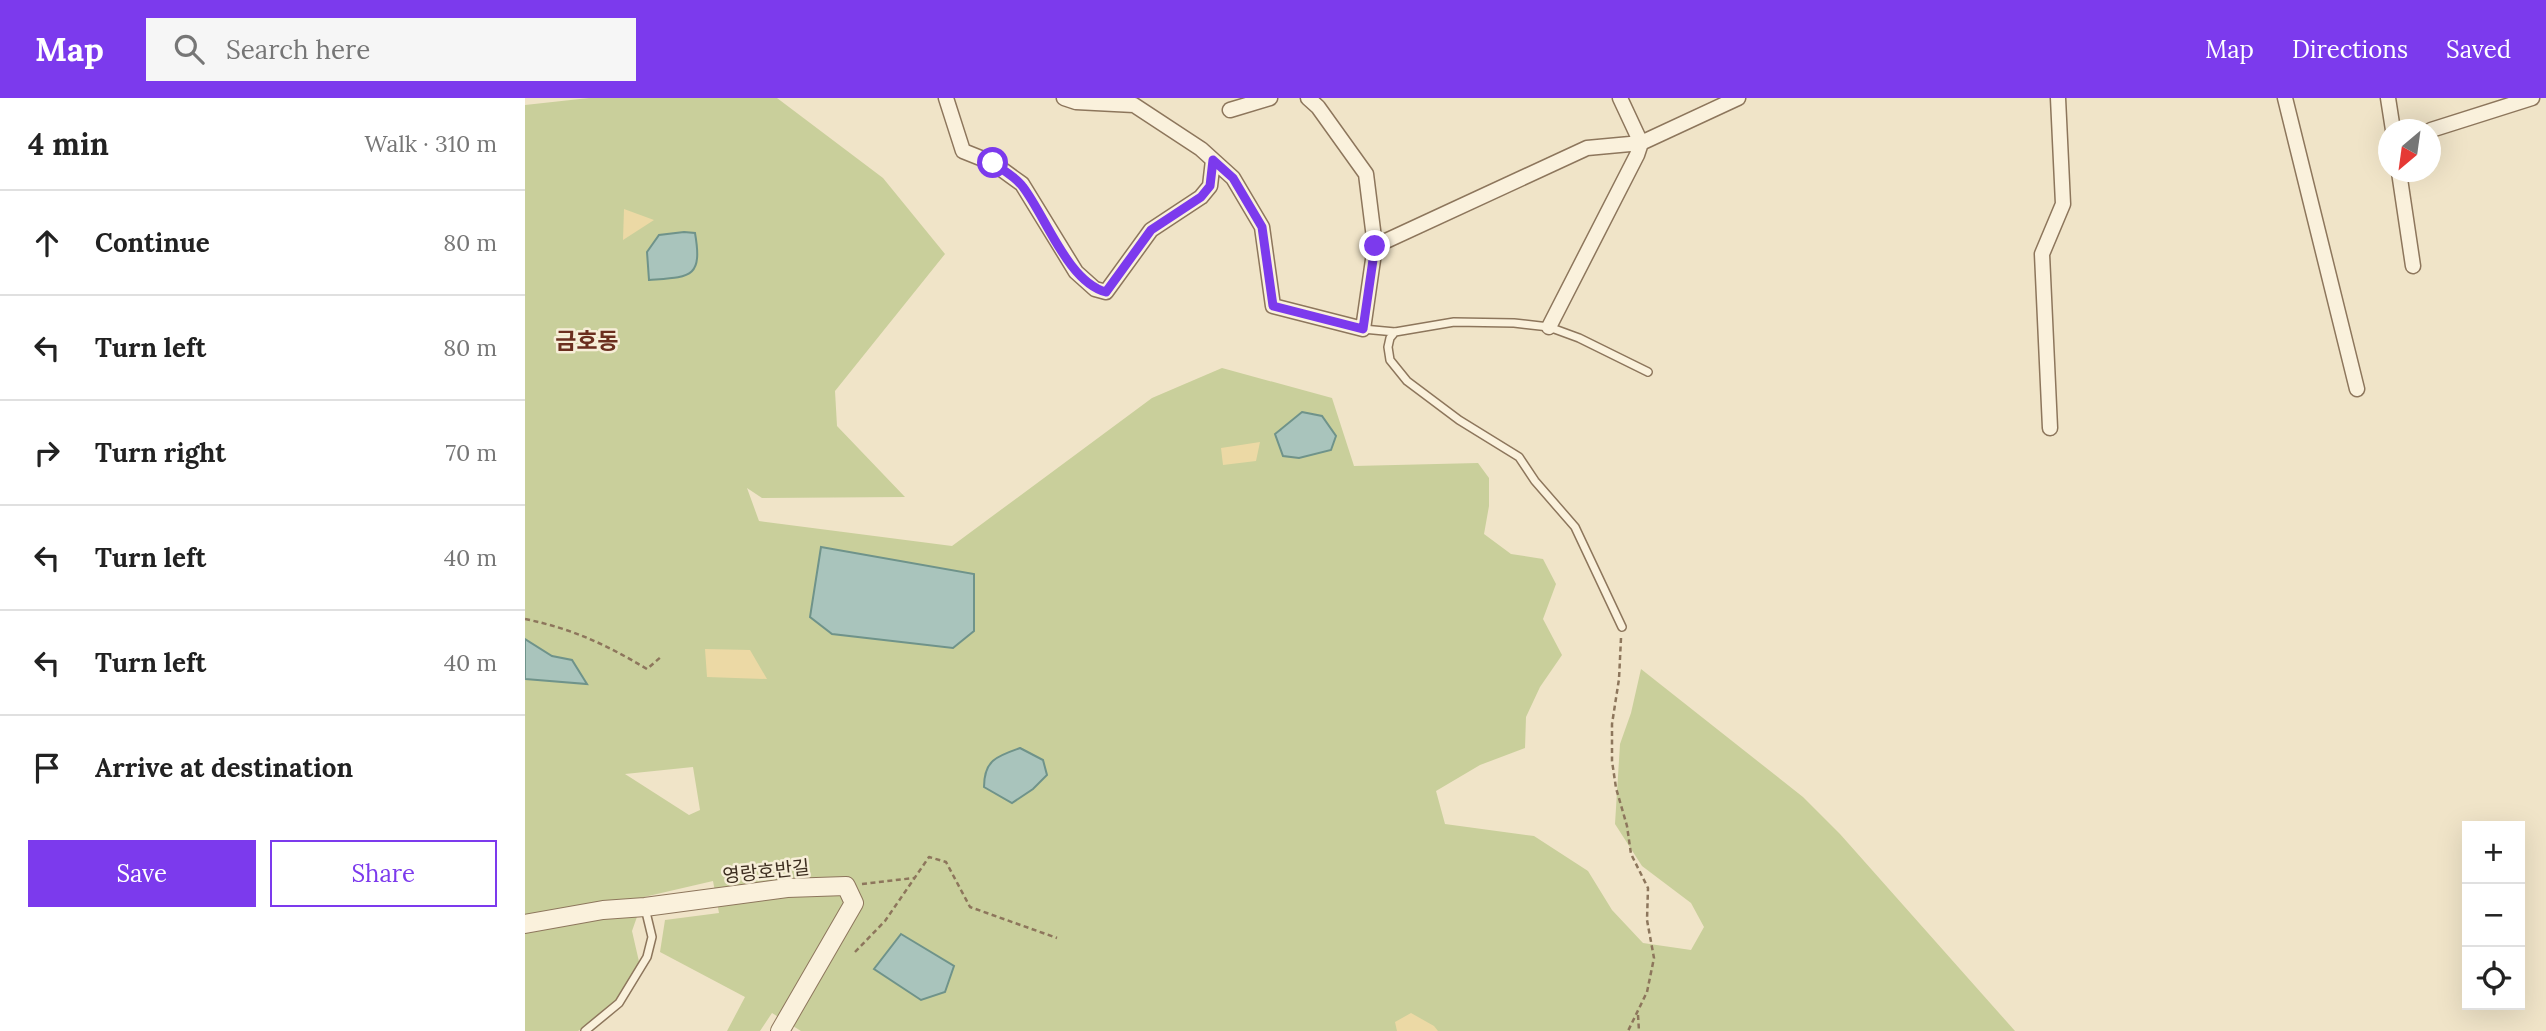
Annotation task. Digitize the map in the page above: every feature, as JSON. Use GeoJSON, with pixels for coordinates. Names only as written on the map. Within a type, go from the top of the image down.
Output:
{"type":"FeatureCollection","features":[{"type":"Feature","properties":{"kind":"street"},"geometry":{"type":"LineString","coordinates":[[946,98],[963,151],[993,163],[1022,184],[1076,272],[1095,289],[1106,292],[1151,230],[1201,197],[1210,186],[1213,160]]}},
{"type":"Feature","properties":{"kind":"street"},"geometry":{"type":"LineString","coordinates":[[1064,98],[1076,102],[1134,105],[1201,149],[1233,178],[1262,227],[1273,306],[1363,329],[1375,246],[1366,174],[1318,107],[1308,98]]}},
{"type":"Feature","properties":{"kind":"street"},"geometry":{"type":"LineString","coordinates":[[1230,110],[1270,98]]}},
{"type":"Feature","properties":{"kind":"street"},"geometry":{"type":"LineString","coordinates":[[1549,327],[1641,143],[1620,98]]}},
{"type":"Feature","properties":{"kind":"street"},"geometry":{"type":"LineString","coordinates":[[1375,246],[1587,148],[1641,143],[1738,98]]}},
{"type":"Feature","properties":{"kind":"street"},"geometry":{"type":"LineString","coordinates":[[2050,428],[2042,254],[2063,204],[2058,98]]}},
{"type":"Feature","properties":{"kind":"street"},"geometry":{"type":"LineString","coordinates":[[2285,98],[2357,388]]}},
{"type":"Feature","properties":{"kind":"street"},"geometry":{"type":"LineString","coordinates":[[2388,98],[2391,119]]}},
{"type":"Feature","properties":{"kind":"street"},"geometry":{"type":"LineString","coordinates":[[2441,127],[2532,98]]}},
{"type":"Feature","properties":{"kind":"street"},"geometry":{"type":"LineString","coordinates":[[2400,182],[2413,266]]}},
{"type":"Feature","properties":{"kind":"street"},"geometry":{"type":"LineString","coordinates":[[780,1031],[854,903],[846,886]]}},
{"type":"Feature","properties":{"kind":"street","name":"영랑호반길"},"geometry":{"type":"LineString","coordinates":[[525,924],[603,910],[787,888],[846,886]]}},
{"type":"Feature","properties":{"kind":"lane"},"geometry":{"type":"LineString","coordinates":[[1363,329],[1395,332],[1454,322],[1514,323],[1549,327],[1580,338],[1648,372]]}},
{"type":"Feature","properties":{"kind":"lane"},"geometry":{"type":"LineString","coordinates":[[1395,332],[1388,347],[1390,360],[1407,381],[1459,419],[1519,457],[1535,481],[1576,527],[1622,627]]}},
{"type":"Feature","properties":{"kind":"lane"},"geometry":{"type":"LineString","coordinates":[[585,1031],[619,1003],[647,957],[652,937],[645,907]]}},
{"type":"Feature","properties":{"kind":"path"},"geometry":{"type":"LineString","coordinates":[[525,619],[561,626],[605,644],[647,669],[662,656]]}},
{"type":"Feature","properties":{"kind":"path"},"geometry":{"type":"LineString","coordinates":[[1622,627],[1619,679],[1612,723],[1612,761],[1631,854],[1648,888],[1647,920],[1654,958],[1647,992],[1628,1031]]}},
{"type":"Feature","properties":{"kind":"path"},"geometry":{"type":"LineString","coordinates":[[855,952],[885,921],[929,857],[946,862],[970,907],[1057,938]]}},
{"type":"Feature","properties":{"kind":"path"},"geometry":{"type":"LineString","coordinates":[[846,886],[914,878]]}},
{"type":"Feature","properties":{"kind":"path"},"geometry":{"type":"LineString","coordinates":[[1638,1012],[1639,1031]]}},
{"type":"Feature","properties":{"kind":"green space"},"geometry":{"type":"Polygon","coordinates":[[[589,98],[777,98],[883,178],[945,254],[835,391],[837,426],[905,497],[762,498],[747,488],[759,521],[952,546],[1152,398],[1222,368],[1332,398],[1354,466],[1478,463],[1489,478],[1489,506],[1484,534],[1511,554],[1543,559],[1556,584],[1543,619],[1562,655],[1540,687],[1526,717],[1525,748],[1480,765],[1436,791],[1445,824],[1534,836],[1588,871],[1612,910],[1643,943],[1691,950],[1704,927],[1691,903],[1642,866],[1615,824],[1620,744],[1631,713],[1641,669],[1803,797],[1840,834],[2015,1031],[801,1031],[772,1013],[760,1031],[727,1031],[745,997],[660,952],[665,920],[719,913],[713,881],[644,897],[632,931],[640,966],[617,1007],[578,1031],[525,1031],[525,105],[589,98]],[[693,767],[625,774],[689,815],[700,810],[693,767]]]}},
{"type":"Feature","properties":{"kind":"sand"},"geometry":{"type":"Polygon","coordinates":[[[624,209],[654,220],[623,240],[624,209]]]}},
{"type":"Feature","properties":{"kind":"sand"},"geometry":{"type":"Polygon","coordinates":[[[1260,442],[1256,461],[1223,465],[1221,448],[1260,442]]]}},
{"type":"Feature","properties":{"kind":"sand"},"geometry":{"type":"Polygon","coordinates":[[[705,649],[750,650],[767,679],[707,677],[705,649]]]}},
{"type":"Feature","properties":{"kind":"sand"},"geometry":{"type":"Polygon","coordinates":[[[1411,1013],[1438,1031],[1397,1031],[1395,1022],[1411,1013]]]}},
{"type":"Feature","properties":{"kind":"water"},"geometry":{"type":"Polygon","coordinates":[[[695,233],[695,267],[684,276],[649,280],[647,252],[659,235],[695,233]]]}},
{"type":"Feature","properties":{"kind":"water"},"geometry":{"type":"Polygon","coordinates":[[[1302,412],[1322,416],[1336,436],[1331,450],[1299,458],[1283,456],[1275,434],[1302,412]]]}},
{"type":"Feature","properties":{"kind":"water"},"geometry":{"type":"Polygon","coordinates":[[[821,547],[974,574],[974,631],[953,648],[832,634],[810,617],[821,547]]]}},
{"type":"Feature","properties":{"kind":"water"},"geometry":{"type":"Polygon","coordinates":[[[525,639],[552,656],[572,660],[587,684],[525,679],[525,639]]]}},
{"type":"Feature","properties":{"kind":"water"},"geometry":{"type":"Polygon","coordinates":[[[1020,748],[1043,760],[1047,775],[1033,789],[1012,803],[984,787],[986,771],[993,760],[1020,748]]]}},
{"type":"Feature","properties":{"kind":"water"},"geometry":{"type":"Polygon","coordinates":[[[901,934],[954,966],[945,992],[921,1000],[874,969],[901,934]]]}},
{"type":"Feature","properties":{"kind":"district","name":"금호동"},"geometry":{"type":"Point","coordinates":[587,340]}},
{"type":"Feature","properties":{"kind":"route"},"geometry":{"type":"LineString","coordinates":[[993,163],[1022,184],[1076,272],[1095,289],[1106,292],[1151,230],[1201,197],[1210,186],[1213,160],[1233,178],[1262,227],[1273,306],[1363,329],[1375,246]]}}]}
